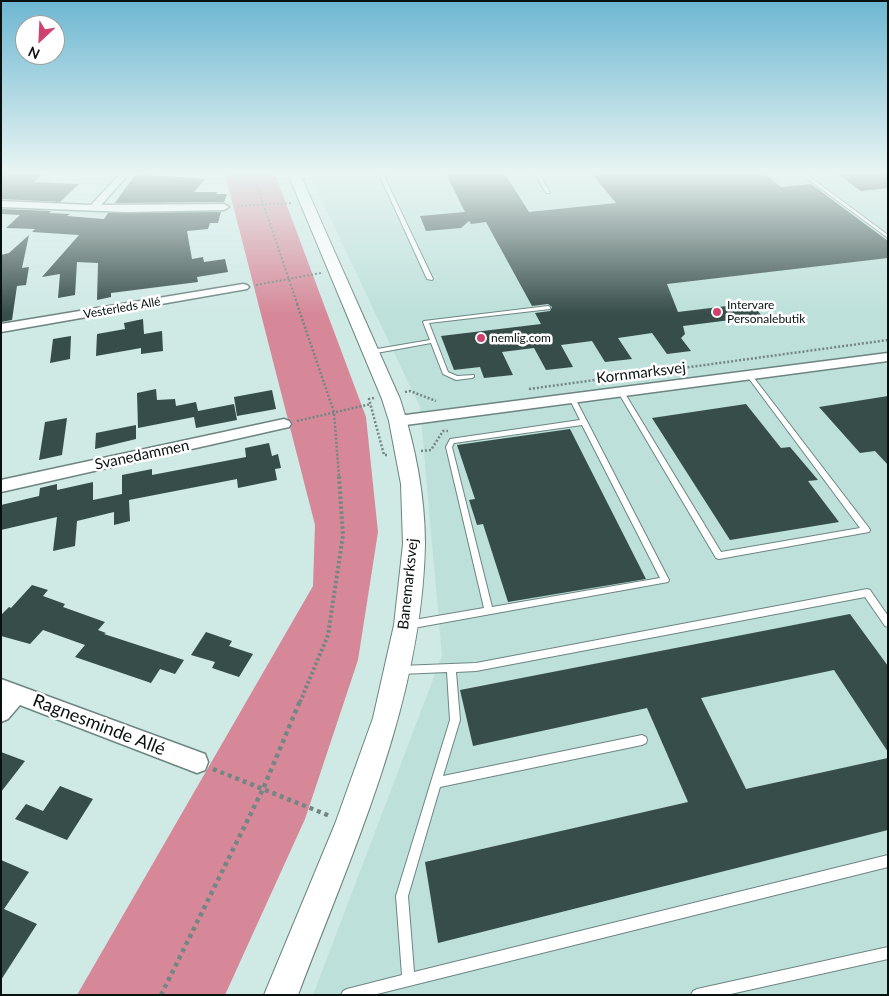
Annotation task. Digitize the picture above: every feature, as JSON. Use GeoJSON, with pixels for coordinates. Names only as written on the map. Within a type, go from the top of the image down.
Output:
{"type":"FeatureCollection","features":[{"type":"Feature","properties":{"kind":"street","name":"Banemarksvej"},"geometry":{"type":"LineString","coordinates":[[282,995],[349,824],[386,718],[406,625],[414,544],[411,484],[398,421],[391,399],[314,220]]}},
{"type":"Feature","properties":{"kind":"street","name":"Vesterleds Allé"},"geometry":{"type":"LineString","coordinates":[[1,328],[243,287]]}},
{"type":"Feature","properties":{"kind":"street","name":"Kornmarksvej"},"geometry":{"type":"LineString","coordinates":[[398,421],[888,357]]}},
{"type":"Feature","properties":{"kind":"street","name":"Svanedammen"},"geometry":{"type":"LineString","coordinates":[[1,486],[284,424]]}},
{"type":"Feature","properties":{"kind":"street"},"geometry":{"type":"LineString","coordinates":[[1,712],[9,691]]}},
{"type":"Feature","properties":{"kind":"street","name":"Ragnesminde Allé"},"geometry":{"type":"LineString","coordinates":[[9,691],[197,762]]}},
{"type":"Feature","properties":{"kind":"lane"},"geometry":{"type":"LineString","coordinates":[[403,220],[430,279]]}},
{"type":"Feature","properties":{"kind":"lane"},"geometry":{"type":"LineString","coordinates":[[866,220],[888,237]]}},
{"type":"Feature","properties":{"kind":"lane"},"geometry":{"type":"LineString","coordinates":[[472,376],[456,378],[445,373],[426,322],[548,308]]}},
{"type":"Feature","properties":{"kind":"lane"},"geometry":{"type":"LineString","coordinates":[[371,352],[433,341]]}},
{"type":"Feature","properties":{"kind":"lane"},"geometry":{"type":"LineString","coordinates":[[622,392],[719,556],[866,530],[749,375]]}},
{"type":"Feature","properties":{"kind":"lane"},"geometry":{"type":"LineString","coordinates":[[406,625],[665,580],[572,398]]}},
{"type":"Feature","properties":{"kind":"lane"},"geometry":{"type":"LineString","coordinates":[[490,610],[449,447],[452,441],[584,422]]}},
{"type":"Feature","properties":{"kind":"lane"},"geometry":{"type":"LineString","coordinates":[[396,670],[476,667],[867,593],[888,623]]}},
{"type":"Feature","properties":{"kind":"lane"},"geometry":{"type":"LineString","coordinates":[[408,980],[402,896],[456,720],[451,668]]}},
{"type":"Feature","properties":{"kind":"lane"},"geometry":{"type":"LineString","coordinates":[[436,784],[642,740]]}},
{"type":"Feature","properties":{"kind":"lane"},"geometry":{"type":"LineString","coordinates":[[347,995],[888,861]]}},
{"type":"Feature","properties":{"kind":"lane"},"geometry":{"type":"LineString","coordinates":[[697,995],[888,953]]}},
{"type":"Feature","properties":{"kind":"path"},"geometry":{"type":"LineString","coordinates":[[161,995],[263,789],[328,635],[343,535],[334,412],[269,220]]}},
{"type":"Feature","properties":{"kind":"path"},"geometry":{"type":"LineString","coordinates":[[243,287],[335,271]]}},
{"type":"Feature","properties":{"kind":"path"},"geometry":{"type":"LineString","coordinates":[[284,424],[391,399]]}},
{"type":"Feature","properties":{"kind":"path"},"geometry":{"type":"LineString","coordinates":[[197,762],[349,824]]}},
{"type":"Feature","properties":{"kind":"shaded area"},"geometry":{"type":"Polygon","coordinates":[[[237,220],[292,220],[366,417],[378,532],[358,660],[305,819],[225,995],[77,995],[313,586],[315,525],[237,220]]]}},
{"type":"Feature","properties":{"kind":"shaded area"},"geometry":{"type":"Polygon","coordinates":[[[331,220],[888,220],[888,995],[313,995],[442,656],[420,407],[331,220]]]}},
{"type":"Feature","properties":{"kind":"building"},"geometry":{"type":"Polygon","coordinates":[[[14,220],[219,220],[218,223],[210,223],[208,229],[187,231],[192,259],[203,257],[204,262],[225,259],[228,272],[197,277],[198,282],[111,293],[111,297],[97,300],[98,263],[77,262],[75,295],[58,298],[60,274],[42,277],[79,235],[32,232],[35,229],[6,228],[14,220]]]}},
{"type":"Feature","properties":{"kind":"building"},"geometry":{"type":"Polygon","coordinates":[[[422,220],[860,220],[888,241],[888,258],[667,284],[678,312],[751,303],[762,316],[683,326],[685,334],[681,338],[691,351],[667,354],[652,333],[618,338],[632,359],[605,362],[592,341],[561,345],[573,367],[546,370],[534,348],[502,352],[513,375],[484,378],[480,367],[454,370],[441,336],[541,324],[535,313],[550,311],[552,307],[548,304],[532,306],[486,222],[471,224],[469,221],[461,228],[426,231],[422,220]]]}},
{"type":"Feature","properties":{"kind":"building"},"geometry":{"type":"Polygon","coordinates":[[[29,235],[22,268],[29,267],[26,285],[17,286],[12,320],[1,322],[1,255],[9,253],[29,235]]]}},
{"type":"Feature","properties":{"kind":"building"},"geometry":{"type":"Polygon","coordinates":[[[143,319],[144,334],[162,331],[163,351],[141,354],[141,348],[96,356],[97,334],[125,329],[124,323],[143,319]]]}},
{"type":"Feature","properties":{"kind":"building"},"geometry":{"type":"Polygon","coordinates":[[[71,336],[70,359],[50,363],[53,339],[71,336]]]}},
{"type":"Feature","properties":{"kind":"building"},"geometry":{"type":"Polygon","coordinates":[[[156,389],[157,400],[175,399],[176,406],[196,402],[198,411],[234,404],[237,420],[196,428],[194,417],[138,428],[137,393],[156,389]]]}},
{"type":"Feature","properties":{"kind":"building"},"geometry":{"type":"Polygon","coordinates":[[[272,390],[276,409],[237,416],[234,397],[272,390]]]}},
{"type":"Feature","properties":{"kind":"building"},"geometry":{"type":"Polygon","coordinates":[[[888,396],[888,465],[875,451],[860,453],[819,407],[888,396]]]}},
{"type":"Feature","properties":{"kind":"building"},"geometry":{"type":"Polygon","coordinates":[[[746,404],[781,448],[790,447],[818,480],[808,481],[839,522],[730,540],[652,418],[746,404]]]}},
{"type":"Feature","properties":{"kind":"building"},"geometry":{"type":"Polygon","coordinates":[[[67,418],[62,455],[39,460],[45,422],[67,418]]]}},
{"type":"Feature","properties":{"kind":"building"},"geometry":{"type":"Polygon","coordinates":[[[136,425],[136,439],[95,449],[96,433],[136,425]]]}},
{"type":"Feature","properties":{"kind":"building"},"geometry":{"type":"Polygon","coordinates":[[[570,429],[646,579],[508,602],[483,524],[477,525],[469,500],[475,499],[457,445],[570,429]]]}},
{"type":"Feature","properties":{"kind":"building"},"geometry":{"type":"Polygon","coordinates":[[[269,443],[272,456],[278,454],[281,468],[275,469],[277,480],[238,488],[237,479],[129,500],[130,521],[114,525],[114,512],[77,521],[75,546],[53,551],[57,517],[1,530],[1,505],[39,496],[40,488],[57,484],[57,490],[93,482],[93,500],[122,494],[122,475],[152,469],[152,475],[246,457],[245,448],[269,443]]]}},
{"type":"Feature","properties":{"kind":"building"},"geometry":{"type":"Polygon","coordinates":[[[32,585],[48,590],[43,596],[65,604],[63,607],[105,622],[98,630],[106,633],[104,634],[184,660],[175,674],[160,669],[151,683],[75,657],[85,645],[43,630],[30,644],[1,636],[1,615],[9,607],[11,608],[32,585]]]}},
{"type":"Feature","properties":{"kind":"building"},"geometry":{"type":"Polygon","coordinates":[[[850,614],[888,666],[888,752],[834,670],[701,698],[746,789],[888,758],[888,830],[438,943],[425,862],[688,802],[647,708],[473,746],[460,690],[850,614]]]}},
{"type":"Feature","properties":{"kind":"building"},"geometry":{"type":"Polygon","coordinates":[[[206,632],[232,641],[229,646],[253,654],[239,677],[212,668],[215,662],[191,655],[206,632]]]}},
{"type":"Feature","properties":{"kind":"building"},"geometry":{"type":"Polygon","coordinates":[[[1,752],[25,761],[1,792],[1,752]]]}},
{"type":"Feature","properties":{"kind":"building"},"geometry":{"type":"Polygon","coordinates":[[[60,786],[93,799],[67,840],[15,819],[26,804],[43,811],[60,786]]]}},
{"type":"Feature","properties":{"kind":"building"},"geometry":{"type":"Polygon","coordinates":[[[1,860],[29,872],[4,909],[37,924],[1,980],[1,860]]]}},
{"type":"Feature","properties":{"kind":"place","name":"Intervare Personalebutik"},"geometry":{"type":"Point","coordinates":[717,312]}},
{"type":"Feature","properties":{"kind":"place","name":"nemlig.com"},"geometry":{"type":"Point","coordinates":[481,338]}}]}
